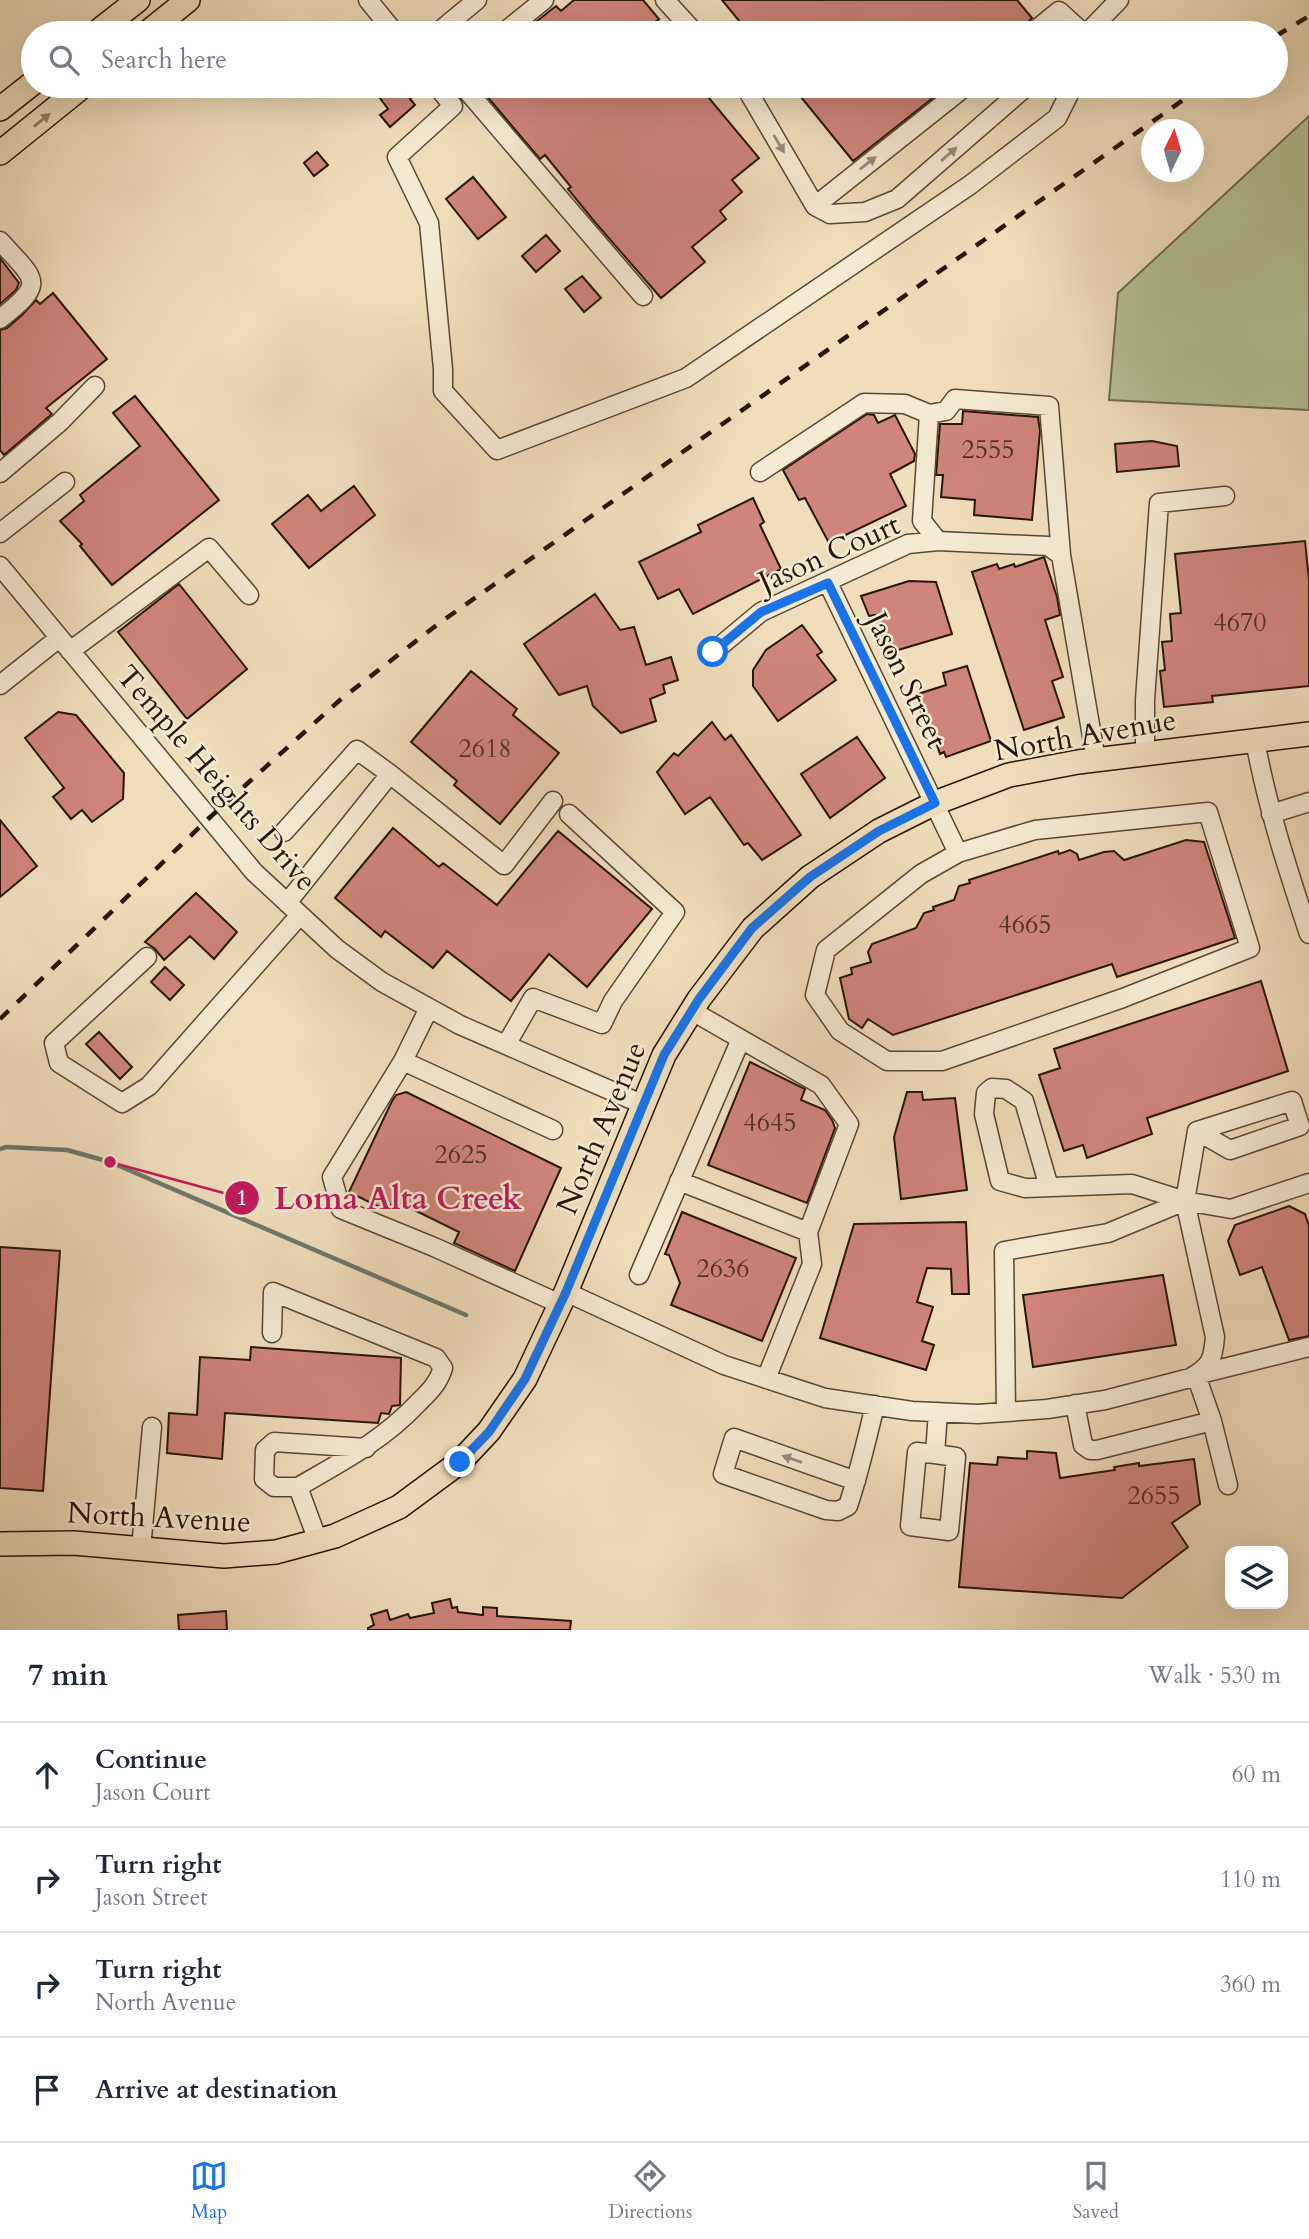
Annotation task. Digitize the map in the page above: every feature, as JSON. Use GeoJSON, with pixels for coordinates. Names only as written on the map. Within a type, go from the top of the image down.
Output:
{"type":"FeatureCollection","features":[{"type":"Feature","properties":{"kind":"main road"},"geometry":{"type":"LineString","coordinates":[[111,21],[138,0]]}},
{"type":"Feature","properties":{"kind":"main road"},"geometry":{"type":"LineString","coordinates":[[163,21],[188,0]]}},
{"type":"Feature","properties":{"kind":"main road"},"geometry":{"type":"LineString","coordinates":[[0,109],[21,92]]}},
{"type":"Feature","properties":{"kind":"main road"},"geometry":{"type":"LineString","coordinates":[[0,153],[68,98]]}},
{"type":"Feature","properties":{"kind":"main road","name":"North Avenue"},"geometry":{"type":"LineString","coordinates":[[0,1544],[74,1543],[224,1556],[276,1552],[335,1536],[399,1507],[460,1462],[489,1432],[525,1379],[563,1298],[664,1055],[752,928],[810,877],[879,831],[935,803],[1009,775],[1096,760],[1309,734]]}},
{"type":"Feature","properties":{"kind":"street"},"geometry":{"type":"LineString","coordinates":[[368,0],[385,21]]}},
{"type":"Feature","properties":{"kind":"street"},"geometry":{"type":"LineString","coordinates":[[452,21],[477,0]]}},
{"type":"Feature","properties":{"kind":"street"},"geometry":{"type":"LineString","coordinates":[[518,21],[544,0]]}},
{"type":"Feature","properties":{"kind":"street"},"geometry":{"type":"LineString","coordinates":[[665,0],[684,21]]}},
{"type":"Feature","properties":{"kind":"street"},"geometry":{"type":"LineString","coordinates":[[1097,21],[1119,0]]}},
{"type":"Feature","properties":{"kind":"street"},"geometry":{"type":"LineString","coordinates":[[1047,21],[1059,11],[1071,21]]}},
{"type":"Feature","properties":{"kind":"street"},"geometry":{"type":"LineString","coordinates":[[447,98],[453,106],[397,157],[429,223],[443,391],[498,450],[686,378],[970,185],[1057,118],[1067,98]]}},
{"type":"Feature","properties":{"kind":"street"},"geometry":{"type":"LineString","coordinates":[[473,98],[643,296]]}},
{"type":"Feature","properties":{"kind":"street"},"geometry":{"type":"LineString","coordinates":[[752,98],[815,206],[830,214],[865,212],[897,199],[1013,98]]}},
{"type":"Feature","properties":{"kind":"street"},"geometry":{"type":"LineString","coordinates":[[815,206],[951,98]]}},
{"type":"Feature","properties":{"kind":"street"},"geometry":{"type":"LineString","coordinates":[[0,241],[31,275],[29,295],[0,319]]}},
{"type":"Feature","properties":{"kind":"street"},"geometry":{"type":"LineString","coordinates":[[0,473],[60,422],[95,386]]}},
{"type":"Feature","properties":{"kind":"street"},"geometry":{"type":"LineString","coordinates":[[760,472],[863,403],[905,404],[929,414],[946,411],[955,399],[1049,406],[1061,555],[1096,760]]}},
{"type":"Feature","properties":{"kind":"street"},"geometry":{"type":"LineString","coordinates":[[929,414],[922,521],[938,541]]}},
{"type":"Feature","properties":{"kind":"street"},"geometry":{"type":"LineString","coordinates":[[0,533],[65,482]]}},
{"type":"Feature","properties":{"kind":"street"},"geometry":{"type":"LineString","coordinates":[[1145,754],[1145,700],[1159,503],[1225,496]]}},
{"type":"Feature","properties":{"kind":"street","name":"Jason Court"},"geometry":{"type":"LineString","coordinates":[[713,652],[761,612],[908,544],[938,541],[1048,546],[1061,555]]}},
{"type":"Feature","properties":{"kind":"street"},"geometry":{"type":"LineString","coordinates":[[0,685],[209,548],[249,595]]}},
{"type":"Feature","properties":{"kind":"street","name":"Temple Heights Drive"},"geometry":{"type":"LineString","coordinates":[[0,566],[254,872],[337,950],[371,974],[460,1025],[644,1105]]}},
{"type":"Feature","properties":{"kind":"street","name":"Jason Street"},"geometry":{"type":"LineString","coordinates":[[828,583],[958,853]]}},
{"type":"Feature","properties":{"kind":"street"},"geometry":{"type":"LineString","coordinates":[[1255,740],[1263,786],[1309,934]]}},
{"type":"Feature","properties":{"kind":"street"},"geometry":{"type":"LineString","coordinates":[[284,832],[357,750],[504,865],[553,801]]}},
{"type":"Feature","properties":{"kind":"street"},"geometry":{"type":"LineString","coordinates":[[146,957],[54,1044],[59,1063],[122,1103],[149,1086],[293,909],[390,774]]}},
{"type":"Feature","properties":{"kind":"street"},"geometry":{"type":"LineString","coordinates":[[1271,814],[1309,802]]}},
{"type":"Feature","properties":{"kind":"street"},"geometry":{"type":"LineString","coordinates":[[1208,812],[1250,948],[1123,998],[942,1061],[887,1061],[840,1031],[815,995],[826,950],[921,874],[958,853],[1035,830],[1208,812]]}},
{"type":"Feature","properties":{"kind":"street"},"geometry":{"type":"LineString","coordinates":[[506,1045],[533,998],[602,1024],[613,1001],[675,912],[569,814]]}},
{"type":"Feature","properties":{"kind":"street"},"geometry":{"type":"LineString","coordinates":[[429,1008],[404,1061],[332,1177],[341,1209],[724,1365],[825,1398],[912,1411],[978,1414],[1006,1412],[1105,1399],[1190,1378],[1202,1371],[1213,1358],[1215,1337],[1185,1201],[1197,1131]]}},
{"type":"Feature","properties":{"kind":"street"},"geometry":{"type":"LineString","coordinates":[[692,1011],[821,1085],[849,1124],[808,1232],[812,1264],[766,1379]]}},
{"type":"Feature","properties":{"kind":"street"},"geometry":{"type":"LineString","coordinates":[[639,1275],[741,1039]]}},
{"type":"Feature","properties":{"kind":"street"},"geometry":{"type":"LineString","coordinates":[[404,1061],[553,1129]]}},
{"type":"Feature","properties":{"kind":"street"},"geometry":{"type":"LineString","coordinates":[[1049,1187],[1024,1101],[1006,1089],[992,1088],[986,1093],[984,1114],[1000,1181],[1025,1188],[1132,1184],[1185,1201],[1231,1209],[1309,1184]]}},
{"type":"Feature","properties":{"kind":"street"},"geometry":{"type":"LineString","coordinates":[[1292,1101],[1300,1126],[1230,1150],[1197,1131],[1292,1101]]}},
{"type":"Feature","properties":{"kind":"street"},"geometry":{"type":"LineString","coordinates":[[679,1181],[808,1232]]}},
{"type":"Feature","properties":{"kind":"street"},"geometry":{"type":"LineString","coordinates":[[1006,1412],[1004,1251],[1108,1233],[1185,1201]]}},
{"type":"Feature","properties":{"kind":"street"},"geometry":{"type":"LineString","coordinates":[[272,1333],[273,1292],[436,1358],[443,1368],[438,1382],[396,1426],[366,1448],[298,1487],[274,1487],[264,1479],[265,1450],[274,1442],[366,1448]]}},
{"type":"Feature","properties":{"kind":"street"},"geometry":{"type":"LineString","coordinates":[[1196,1375],[1309,1347]]}},
{"type":"Feature","properties":{"kind":"street"},"geometry":{"type":"LineString","coordinates":[[1196,1375],[1212,1421],[1228,1485]]}},
{"type":"Feature","properties":{"kind":"street"},"geometry":{"type":"LineString","coordinates":[[1075,1404],[1083,1445],[1090,1450],[1212,1421]]}},
{"type":"Feature","properties":{"kind":"street"},"geometry":{"type":"LineString","coordinates":[[856,1481],[734,1438],[723,1474],[826,1510],[838,1511],[848,1506],[856,1481],[875,1405]]}},
{"type":"Feature","properties":{"kind":"street"},"geometry":{"type":"LineString","coordinates":[[936,1454],[939,1412]]}},
{"type":"Feature","properties":{"kind":"street"},"geometry":{"type":"LineString","coordinates":[[141,1549],[152,1427]]}},
{"type":"Feature","properties":{"kind":"street"},"geometry":{"type":"LineString","coordinates":[[917,1452],[936,1454],[957,1457],[949,1531],[910,1527],[917,1452]]}},
{"type":"Feature","properties":{"kind":"street"},"geometry":{"type":"LineString","coordinates":[[298,1487],[318,1541]]}},
{"type":"Feature","properties":{"kind":"green space"},"geometry":{"type":"Polygon","coordinates":[[[1309,116],[1309,410],[1109,400],[1118,293],[1309,116]]]}},
{"type":"Feature","properties":{"kind":"building"},"geometry":{"type":"Polygon","coordinates":[[[574,0],[643,0],[659,19],[537,21],[556,6],[561,11],[574,0]]]}},
{"type":"Feature","properties":{"kind":"building"},"geometry":{"type":"Polygon","coordinates":[[[722,0],[1017,0],[1032,18],[1029,21],[739,21],[722,0]]]}},
{"type":"Feature","properties":{"kind":"building"},"geometry":{"type":"Polygon","coordinates":[[[380,98],[411,98],[415,105],[390,127],[380,115],[388,109],[380,98]]]}},
{"type":"Feature","properties":{"kind":"building"},"geometry":{"type":"Polygon","coordinates":[[[488,98],[709,98],[759,158],[732,180],[742,192],[720,211],[726,219],[692,247],[705,262],[661,298],[568,189],[571,187],[545,155],[540,159],[488,98]]]}},
{"type":"Feature","properties":{"kind":"building"},"geometry":{"type":"Polygon","coordinates":[[[802,98],[933,98],[853,161],[802,98]]]}},
{"type":"Feature","properties":{"kind":"building"},"geometry":{"type":"Polygon","coordinates":[[[317,152],[328,165],[314,176],[304,163],[317,152]]]}},
{"type":"Feature","properties":{"kind":"building"},"geometry":{"type":"Polygon","coordinates":[[[473,177],[506,217],[478,239],[446,199],[473,177]]]}},
{"type":"Feature","properties":{"kind":"building"},"geometry":{"type":"Polygon","coordinates":[[[546,235],[560,251],[536,272],[522,256],[546,235]]]}},
{"type":"Feature","properties":{"kind":"building"},"geometry":{"type":"Polygon","coordinates":[[[0,258],[19,283],[16,290],[0,304],[0,258]]]}},
{"type":"Feature","properties":{"kind":"building"},"geometry":{"type":"Polygon","coordinates":[[[582,276],[601,298],[584,312],[565,289],[582,276]]]}},
{"type":"Feature","properties":{"kind":"building"},"geometry":{"type":"Polygon","coordinates":[[[53,293],[107,359],[46,408],[52,414],[4,455],[0,450],[0,330],[7,328],[36,300],[40,304],[53,293]]]}},
{"type":"Feature","properties":{"kind":"building"},"geometry":{"type":"Polygon","coordinates":[[[135,396],[219,500],[112,585],[80,546],[82,544],[60,521],[84,501],[80,495],[140,446],[113,413],[135,396]]]}},
{"type":"Feature","properties":{"kind":"building"},"geometry":{"type":"Polygon","coordinates":[[[963,411],[1038,417],[1040,431],[1032,520],[974,515],[975,500],[941,497],[943,475],[936,475],[940,424],[962,424],[963,411]]]}},
{"type":"Feature","properties":{"kind":"building"},"geometry":{"type":"Polygon","coordinates":[[[867,414],[874,415],[878,423],[895,415],[915,454],[914,461],[890,474],[906,506],[829,543],[805,498],[799,500],[783,470],[867,414]]]}},
{"type":"Feature","properties":{"kind":"building"},"geometry":{"type":"Polygon","coordinates":[[[1152,441],[1177,446],[1179,466],[1117,472],[1115,444],[1152,441]]]}},
{"type":"Feature","properties":{"kind":"building"},"geometry":{"type":"Polygon","coordinates":[[[354,486],[375,515],[309,568],[272,524],[308,495],[321,511],[354,486]]]}},
{"type":"Feature","properties":{"kind":"building"},"geometry":{"type":"Polygon","coordinates":[[[753,498],[764,522],[760,525],[781,569],[693,614],[679,589],[658,599],[639,562],[701,532],[698,525],[753,498]]]}},
{"type":"Feature","properties":{"kind":"building"},"geometry":{"type":"Polygon","coordinates":[[[1305,541],[1309,580],[1309,686],[1212,696],[1213,702],[1164,707],[1160,671],[1165,670],[1162,642],[1172,641],[1170,614],[1181,613],[1175,554],[1305,541]]]}},
{"type":"Feature","properties":{"kind":"building"},"geometry":{"type":"Polygon","coordinates":[[[1044,557],[1060,615],[1045,620],[1063,677],[1052,681],[1064,717],[1024,730],[972,572],[997,564],[999,569],[1014,564],[1015,567],[1044,557]]]}},
{"type":"Feature","properties":{"kind":"building"},"geometry":{"type":"Polygon","coordinates":[[[909,581],[936,582],[952,634],[888,653],[875,615],[869,616],[861,596],[909,581]]]}},
{"type":"Feature","properties":{"kind":"building"},"geometry":{"type":"Polygon","coordinates":[[[179,584],[247,669],[187,719],[118,632],[179,584]]]}},
{"type":"Feature","properties":{"kind":"building"},"geometry":{"type":"Polygon","coordinates":[[[595,594],[620,630],[634,627],[646,665],[671,657],[678,680],[663,685],[665,693],[650,699],[656,721],[621,733],[593,706],[587,686],[559,695],[524,644],[595,594]]]}},
{"type":"Feature","properties":{"kind":"building"},"geometry":{"type":"Polygon","coordinates":[[[802,625],[822,652],[817,655],[836,680],[778,721],[753,686],[753,670],[766,650],[802,625]]]}},
{"type":"Feature","properties":{"kind":"building"},"geometry":{"type":"Polygon","coordinates":[[[967,666],[991,741],[946,757],[944,752],[940,754],[931,727],[927,729],[915,695],[946,685],[943,673],[967,666]]]}},
{"type":"Feature","properties":{"kind":"building"},"geometry":{"type":"Polygon","coordinates":[[[471,671],[517,709],[513,715],[559,753],[500,824],[454,785],[457,781],[411,742],[471,671]]]}},
{"type":"Feature","properties":{"kind":"building"},"geometry":{"type":"Polygon","coordinates":[[[58,712],[76,715],[124,773],[123,799],[92,822],[82,810],[71,819],[53,797],[64,788],[25,738],[58,712]]]}},
{"type":"Feature","properties":{"kind":"building"},"geometry":{"type":"Polygon","coordinates":[[[712,722],[725,740],[731,735],[801,835],[762,860],[748,843],[744,845],[710,797],[685,814],[657,772],[674,753],[678,756],[712,722]]]}},
{"type":"Feature","properties":{"kind":"building"},"geometry":{"type":"Polygon","coordinates":[[[857,737],[885,778],[830,818],[801,774],[857,737]]]}},
{"type":"Feature","properties":{"kind":"building"},"geometry":{"type":"Polygon","coordinates":[[[0,820],[37,866],[0,897],[0,820]]]}},
{"type":"Feature","properties":{"kind":"building"},"geometry":{"type":"Polygon","coordinates":[[[393,828],[439,867],[443,863],[497,905],[558,831],[652,909],[587,987],[549,954],[511,1001],[447,951],[433,968],[385,931],[381,937],[335,898],[393,828]]]}},
{"type":"Feature","properties":{"kind":"building"},"geometry":{"type":"Polygon","coordinates":[[[1186,840],[1204,842],[1235,938],[1117,977],[1112,964],[893,1035],[868,1019],[862,1028],[849,1019],[840,978],[852,974],[851,968],[871,962],[868,952],[872,944],[916,928],[924,913],[954,900],[959,886],[970,883],[969,880],[1058,851],[1059,854],[1070,850],[1077,854],[1079,860],[1114,851],[1124,860],[1186,840]]]}},
{"type":"Feature","properties":{"kind":"building"},"geometry":{"type":"Polygon","coordinates":[[[196,893],[237,932],[214,959],[190,936],[164,960],[145,942],[196,893]]]}},
{"type":"Feature","properties":{"kind":"building"},"geometry":{"type":"Polygon","coordinates":[[[165,967],[184,985],[170,1000],[151,982],[165,967]]]}},
{"type":"Feature","properties":{"kind":"building"},"geometry":{"type":"Polygon","coordinates":[[[1261,981],[1288,1071],[1147,1118],[1152,1134],[1087,1158],[1083,1145],[1064,1151],[1039,1075],[1060,1068],[1054,1049],[1261,981]]]}},
{"type":"Feature","properties":{"kind":"building"},"geometry":{"type":"Polygon","coordinates":[[[99,1032],[132,1067],[120,1079],[86,1044],[99,1032]]]}},
{"type":"Feature","properties":{"kind":"building"},"geometry":{"type":"Polygon","coordinates":[[[750,1062],[805,1089],[801,1100],[825,1110],[832,1120],[835,1128],[807,1203],[708,1165],[750,1062]]]}},
{"type":"Feature","properties":{"kind":"building"},"geometry":{"type":"Polygon","coordinates":[[[406,1092],[561,1168],[515,1271],[454,1243],[459,1232],[398,1202],[381,1208],[349,1192],[392,1101],[396,1095],[406,1092]]]}},
{"type":"Feature","properties":{"kind":"building"},"geometry":{"type":"Polygon","coordinates":[[[907,1092],[922,1092],[923,1100],[955,1098],[967,1190],[901,1199],[894,1137],[907,1092]]]}},
{"type":"Feature","properties":{"kind":"building"},"geometry":{"type":"Polygon","coordinates":[[[1289,1206],[1305,1214],[1309,1226],[1309,1336],[1289,1340],[1262,1267],[1240,1275],[1228,1241],[1235,1225],[1289,1206]]]}},
{"type":"Feature","properties":{"kind":"building"},"geometry":{"type":"Polygon","coordinates":[[[682,1212],[796,1258],[762,1341],[671,1305],[680,1283],[669,1255],[665,1254],[682,1212]]]}},
{"type":"Feature","properties":{"kind":"building"},"geometry":{"type":"Polygon","coordinates":[[[966,1222],[969,1294],[952,1294],[951,1269],[927,1268],[917,1302],[933,1307],[922,1341],[934,1345],[926,1370],[820,1338],[854,1224],[966,1222]]]}},
{"type":"Feature","properties":{"kind":"building"},"geometry":{"type":"Polygon","coordinates":[[[0,1247],[60,1251],[43,1491],[0,1488],[0,1247]]]}},
{"type":"Feature","properties":{"kind":"building"},"geometry":{"type":"Polygon","coordinates":[[[1163,1275],[1176,1345],[1033,1367],[1023,1295],[1163,1275]]]}},
{"type":"Feature","properties":{"kind":"building"},"geometry":{"type":"Polygon","coordinates":[[[251,1347],[401,1358],[400,1405],[392,1406],[389,1414],[381,1413],[378,1423],[225,1413],[222,1459],[167,1453],[169,1413],[197,1415],[200,1357],[250,1360],[251,1347]]]}},
{"type":"Feature","properties":{"kind":"building"},"geometry":{"type":"Polygon","coordinates":[[[1027,1451],[1056,1453],[1060,1478],[1115,1470],[1114,1467],[1139,1463],[1139,1466],[1194,1459],[1200,1504],[1172,1523],[1188,1547],[1122,1598],[959,1587],[970,1463],[997,1465],[998,1457],[1027,1459],[1027,1451]]]}},
{"type":"Feature","properties":{"kind":"building"},"geometry":{"type":"Polygon","coordinates":[[[450,1599],[452,1608],[457,1607],[458,1612],[483,1615],[483,1607],[497,1608],[497,1616],[571,1621],[570,1630],[368,1630],[374,1625],[371,1615],[387,1610],[390,1620],[408,1614],[410,1618],[434,1613],[432,1603],[450,1599]]]}},
{"type":"Feature","properties":{"kind":"building"},"geometry":{"type":"Polygon","coordinates":[[[226,1611],[227,1630],[179,1630],[178,1615],[226,1611]]]}},
{"type":"Feature","properties":{"kind":"waterway"},"geometry":{"type":"LineString","coordinates":[[0,1149],[67,1150],[110,1162],[466,1315]]}},
{"type":"Feature","properties":{"kind":"railway"},"geometry":{"type":"LineString","coordinates":[[1288,29],[1309,16]]}},
{"type":"Feature","properties":{"kind":"railway"},"geometry":{"type":"LineString","coordinates":[[0,1019],[208,819],[340,700],[438,624],[1186,98]]}},
{"type":"Feature","properties":{"kind":"place","name":"Loma Alta Creek"},"geometry":{"type":"Point","coordinates":[110,1162]}},
{"type":"Feature","properties":{"kind":"route"},"geometry":{"type":"LineString","coordinates":[[460,1462],[489,1432],[525,1379],[566,1292],[664,1055],[699,999],[752,928],[810,877],[879,831],[935,803],[828,583],[761,612],[713,652]]}}]}
